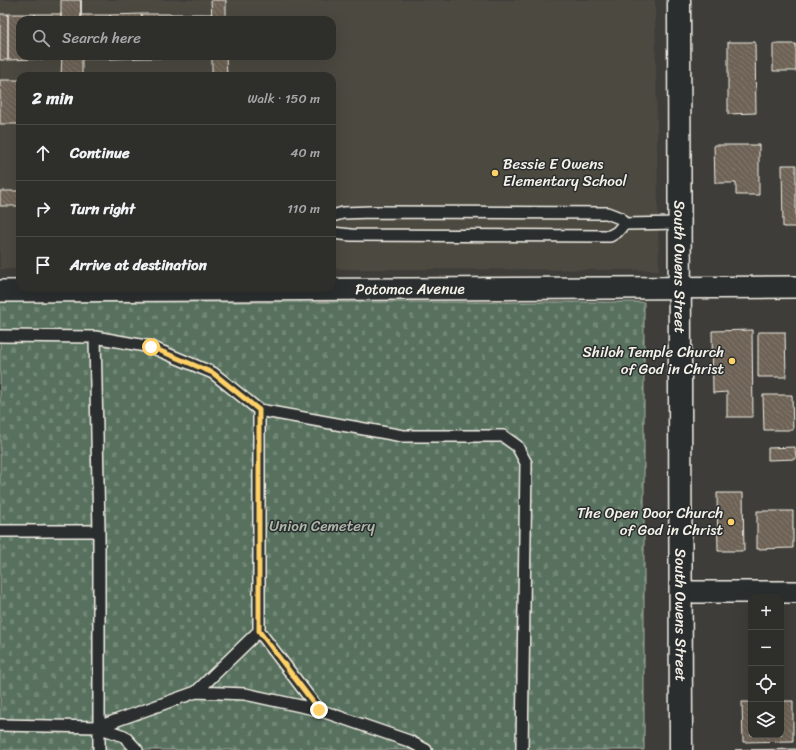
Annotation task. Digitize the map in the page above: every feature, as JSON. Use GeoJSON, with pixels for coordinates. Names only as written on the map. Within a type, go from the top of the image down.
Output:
{"type":"FeatureCollection","features":[{"type":"Feature","properties":{"kind":"street","name":"South Owens Street"},"geometry":{"type":"LineString","coordinates":[[679,0],[681,750]]}},
{"type":"Feature","properties":{"kind":"street","name":"Potomac Avenue"},"geometry":{"type":"LineString","coordinates":[[336,289],[796,287]]}},
{"type":"Feature","properties":{"kind":"street","name":"Potomac Avenue"},"geometry":{"type":"LineString","coordinates":[[0,291],[16,291]]}},
{"type":"Feature","properties":{"kind":"street"},"geometry":{"type":"LineString","coordinates":[[681,592],[796,592]]}},
{"type":"Feature","properties":{"kind":"lane"},"geometry":{"type":"LineString","coordinates":[[336,215],[343,213],[371,212],[607,213],[614,214],[620,218],[624,224]]}},
{"type":"Feature","properties":{"kind":"lane"},"geometry":{"type":"LineString","coordinates":[[624,224],[680,223]]}},
{"type":"Feature","properties":{"kind":"lane"},"geometry":{"type":"LineString","coordinates":[[336,233],[351,235],[610,236],[618,232],[624,224]]}},
{"type":"Feature","properties":{"kind":"lane"},"geometry":{"type":"LineString","coordinates":[[0,336],[95,337],[151,347],[213,373],[259,410],[403,436],[503,436],[517,446],[526,463],[522,750]]}},
{"type":"Feature","properties":{"kind":"lane"},"geometry":{"type":"LineString","coordinates":[[95,337],[99,531],[98,750]]}},
{"type":"Feature","properties":{"kind":"lane"},"geometry":{"type":"LineString","coordinates":[[259,410],[259,631],[319,710]]}},
{"type":"Feature","properties":{"kind":"lane"},"geometry":{"type":"LineString","coordinates":[[0,531],[99,531]]}},
{"type":"Feature","properties":{"kind":"lane"},"geometry":{"type":"LineString","coordinates":[[196,692],[259,631]]}},
{"type":"Feature","properties":{"kind":"lane"},"geometry":{"type":"LineString","coordinates":[[0,725],[98,726],[196,692],[245,694],[319,710],[408,741],[426,750]]}},
{"type":"Feature","properties":{"kind":"lane"},"geometry":{"type":"LineString","coordinates":[[98,726],[124,736],[137,750]]}},
{"type":"Feature","properties":{"kind":"shaded area","name":"Bessie E Owens Elementary School"},"geometry":{"type":"Polygon","coordinates":[[[0,0],[655,0],[659,270],[336,269],[336,72],[16,72],[16,269],[0,269],[0,0]]]}},
{"type":"Feature","properties":{"kind":"green space","name":"Union Cemetery"},"geometry":{"type":"Polygon","coordinates":[[[0,302],[644,302],[644,750],[0,750],[0,302]]]}},
{"type":"Feature","properties":{"kind":"building"},"geometry":{"type":"Polygon","coordinates":[[[61,0],[81,0],[81,16],[61,16],[61,0]]]}},
{"type":"Feature","properties":{"kind":"building"},"geometry":{"type":"Polygon","coordinates":[[[211,0],[226,0],[226,16],[212,16],[211,0]]]}},
{"type":"Feature","properties":{"kind":"building"},"geometry":{"type":"Polygon","coordinates":[[[0,14],[8,14],[8,60],[0,60],[0,14]]]}},
{"type":"Feature","properties":{"kind":"building"},"geometry":{"type":"Polygon","coordinates":[[[8,14],[35,14],[35,16],[16,16],[16,60],[8,60],[8,14]]]}},
{"type":"Feature","properties":{"kind":"building"},"geometry":{"type":"Polygon","coordinates":[[[35,14],[61,14],[61,16],[35,16],[35,14]]]}},
{"type":"Feature","properties":{"kind":"building"},"geometry":{"type":"Polygon","coordinates":[[[142,14],[142,16],[110,16],[142,14]]]}},
{"type":"Feature","properties":{"kind":"building"},"geometry":{"type":"Polygon","coordinates":[[[142,14],[171,14],[171,16],[142,16],[142,14]]]}},
{"type":"Feature","properties":{"kind":"building"},"geometry":{"type":"Polygon","coordinates":[[[171,14],[200,14],[200,16],[171,16],[171,14]]]}},
{"type":"Feature","properties":{"kind":"building"},"geometry":{"type":"Polygon","coordinates":[[[200,14],[212,14],[212,16],[200,16],[200,14]]]}},
{"type":"Feature","properties":{"kind":"building"},"geometry":{"type":"Polygon","coordinates":[[[81,15],[110,15],[110,16],[81,15]]]}},
{"type":"Feature","properties":{"kind":"building"},"geometry":{"type":"Polygon","coordinates":[[[728,42],[755,42],[756,113],[728,114],[728,42]]]}},
{"type":"Feature","properties":{"kind":"building"},"geometry":{"type":"Polygon","coordinates":[[[773,44],[796,44],[796,71],[773,71],[773,44]]]}},
{"type":"Feature","properties":{"kind":"building"},"geometry":{"type":"Polygon","coordinates":[[[62,60],[82,60],[82,72],[61,72],[62,60]]]}},
{"type":"Feature","properties":{"kind":"building"},"geometry":{"type":"Polygon","coordinates":[[[212,60],[226,60],[227,72],[212,72],[212,60]]]}},
{"type":"Feature","properties":{"kind":"building"},"geometry":{"type":"Polygon","coordinates":[[[0,80],[16,80],[16,124],[0,124],[0,80]]]}},
{"type":"Feature","properties":{"kind":"building"},"geometry":{"type":"Polygon","coordinates":[[[714,145],[759,145],[759,195],[736,195],[736,183],[715,183],[714,145]]]}},
{"type":"Feature","properties":{"kind":"building"},"geometry":{"type":"Polygon","coordinates":[[[782,165],[796,165],[796,227],[783,227],[782,165]]]}},
{"type":"Feature","properties":{"kind":"building"},"geometry":{"type":"Polygon","coordinates":[[[0,191],[16,191],[16,206],[0,206],[0,191]]]}},
{"type":"Feature","properties":{"kind":"building","name":"Shiloh Temple Church of God in Christ"},"geometry":{"type":"Polygon","coordinates":[[[752,330],[753,417],[727,417],[727,392],[713,393],[712,331],[752,330]]]}},
{"type":"Feature","properties":{"kind":"building"},"geometry":{"type":"Polygon","coordinates":[[[758,332],[785,332],[786,377],[758,377],[758,332]]]}},
{"type":"Feature","properties":{"kind":"building"},"geometry":{"type":"Polygon","coordinates":[[[763,395],[792,395],[793,430],[764,430],[763,395]]]}},
{"type":"Feature","properties":{"kind":"building"},"geometry":{"type":"Polygon","coordinates":[[[795,447],[796,459],[768,460],[768,448],[795,447]]]}},
{"type":"Feature","properties":{"kind":"building","name":"The Open Door Church of God in Christ"},"geometry":{"type":"Polygon","coordinates":[[[717,493],[743,493],[744,551],[718,551],[717,493]]]}},
{"type":"Feature","properties":{"kind":"building"},"geometry":{"type":"Polygon","coordinates":[[[757,511],[793,511],[793,548],[757,549],[757,511]]]}},
{"type":"Feature","properties":{"kind":"building"},"geometry":{"type":"Polygon","coordinates":[[[784,701],[793,701],[793,741],[743,742],[742,702],[748,702],[748,738],[784,738],[784,701]]]}},
{"type":"Feature","properties":{"kind":"building"},"geometry":{"type":"Polygon","coordinates":[[[796,749],[796,750],[735,750],[796,749]]]}},
{"type":"Feature","properties":{"kind":"place","name":"Bessie E Owens Elementary School"},"geometry":{"type":"Point","coordinates":[495,173]}},
{"type":"Feature","properties":{"kind":"place","name":"Shiloh Temple Church of God in Christ"},"geometry":{"type":"Point","coordinates":[732,361]}},
{"type":"Feature","properties":{"kind":"place","name":"The Open Door Church of God in Christ"},"geometry":{"type":"Point","coordinates":[731,522]}},
{"type":"Feature","properties":{"kind":"route"},"geometry":{"type":"LineString","coordinates":[[151,347],[213,373],[259,410],[259,631],[319,710]]}}]}
